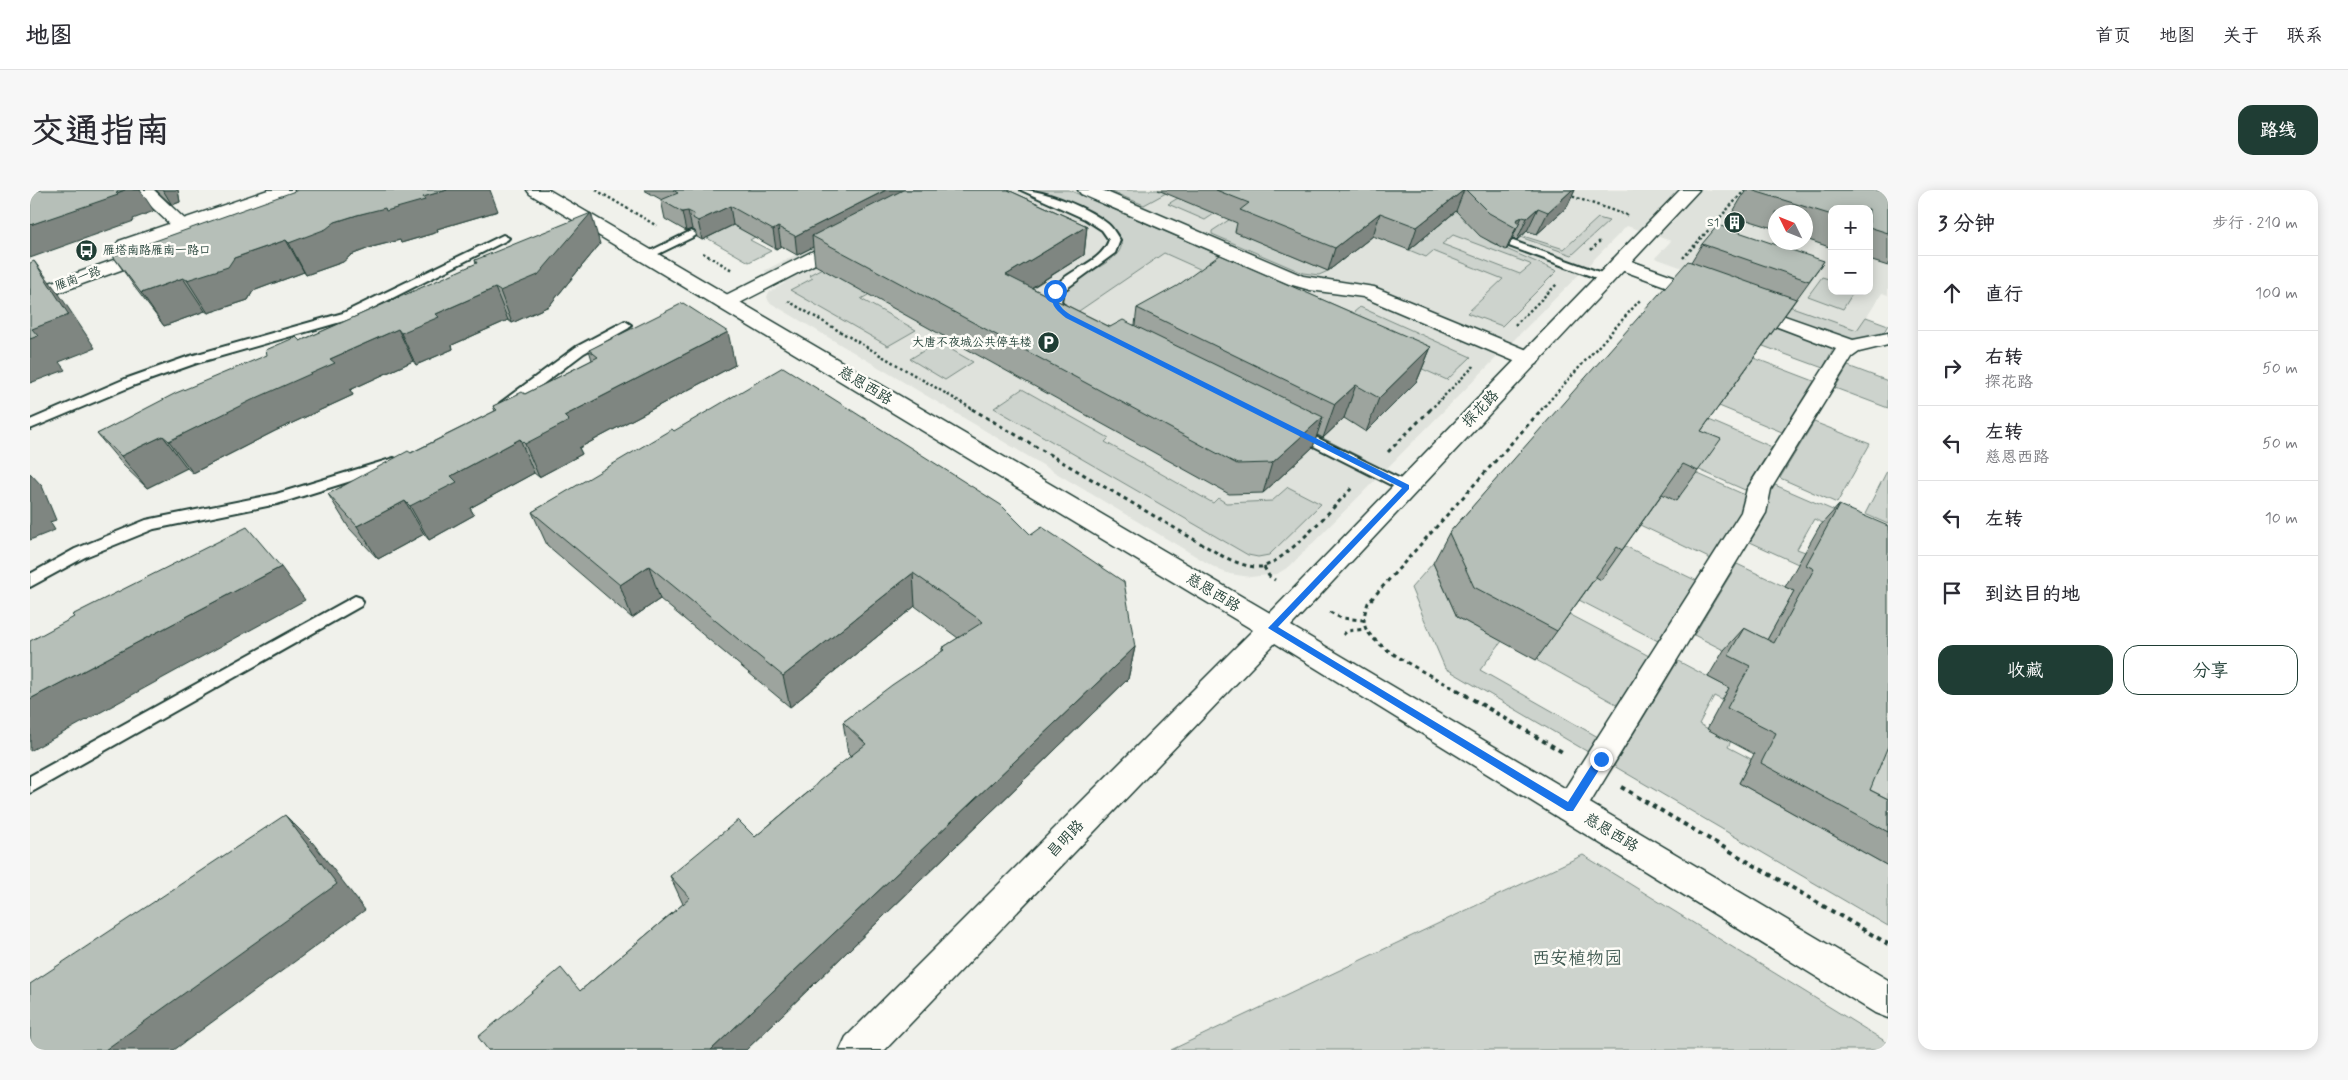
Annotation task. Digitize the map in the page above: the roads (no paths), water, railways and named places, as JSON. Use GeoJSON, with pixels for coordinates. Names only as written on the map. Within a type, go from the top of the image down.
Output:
{"type":"FeatureCollection","features":[{"type":"Feature","properties":{"kind":"street"},"geometry":{"type":"LineString","coordinates":[[143,190],[182,225]]}},
{"type":"Feature","properties":{"kind":"street","name":"雁南一路"},"geometry":{"type":"LineString","coordinates":[[30,280],[285,190]]}},
{"type":"Feature","properties":{"kind":"street","name":"慈恩西路"},"geometry":{"type":"LineString","coordinates":[[536,190],[1272,628],[1888,1000]]}},
{"type":"Feature","properties":{"kind":"street"},"geometry":{"type":"LineString","coordinates":[[1088,190],[1296,280],[1310,284],[1367,291],[1529,359]]}},
{"type":"Feature","properties":{"kind":"street","name":"探花路"},"geometry":{"type":"LineString","coordinates":[[1272,628],[1690,190]]}},
{"type":"Feature","properties":{"kind":"street","name":"雁南一路"},"geometry":{"type":"LineString","coordinates":[[30,297],[305,197]]}},
{"type":"Feature","properties":{"kind":"street"},"geometry":{"type":"LineString","coordinates":[[725,304],[863,231]]}},
{"type":"Feature","properties":{"kind":"street"},"geometry":{"type":"LineString","coordinates":[[1613,271],[1660,277],[1852,347]]}},
{"type":"Feature","properties":{"kind":"street"},"geometry":{"type":"LineString","coordinates":[[1570,808],[1753,513],[1759,489],[1844,353],[1852,347],[1888,339]]}},
{"type":"Feature","properties":{"kind":"street","name":"昌明路"},"geometry":{"type":"LineString","coordinates":[[860,1050],[1272,628]]}},
{"type":"Feature","properties":{"kind":"lane"},"geometry":{"type":"LineString","coordinates":[[1026,190],[1095,220],[1108,229],[1114,238],[1112,248],[1103,258],[1055,291],[1054,300],[1058,309],[1078,321]]}},
{"type":"Feature","properties":{"kind":"lane"},"geometry":{"type":"LineString","coordinates":[[646,256],[691,234]]}},
{"type":"Feature","properties":{"kind":"lane"},"geometry":{"type":"LineString","coordinates":[[30,425],[130,382],[192,360],[346,316],[503,238]]}},
{"type":"Feature","properties":{"kind":"lane"},"geometry":{"type":"LineString","coordinates":[[1513,244],[1574,266],[1613,271]]}},
{"type":"Feature","properties":{"kind":"lane"},"geometry":{"type":"LineString","coordinates":[[494,413],[580,350],[626,325]]}},
{"type":"Feature","properties":{"kind":"lane"},"geometry":{"type":"LineString","coordinates":[[1282,424],[1406,487]]}},
{"type":"Feature","properties":{"kind":"lane"},"geometry":{"type":"LineString","coordinates":[[30,581],[80,554],[151,524],[277,499],[411,457]]}},
{"type":"Feature","properties":{"kind":"lane"},"geometry":{"type":"LineString","coordinates":[[30,785],[355,602]]}},
{"type":"Feature","properties":{"kind":"place","name":"S1"},"geometry":{"type":"Point","coordinates":[1735,223]}},
{"type":"Feature","properties":{"kind":"place","name":"雁塔南路雁南一路口"},"geometry":{"type":"Point","coordinates":[87,251]}},
{"type":"Feature","properties":{"kind":"place","name":"大唐不夜城公共停车楼"},"geometry":{"type":"Point","coordinates":[1048,343]}},
{"type":"Feature","properties":{"kind":"park label","name":"西安植物园"},"geometry":{"type":"Point","coordinates":[1577,959]}}]}
